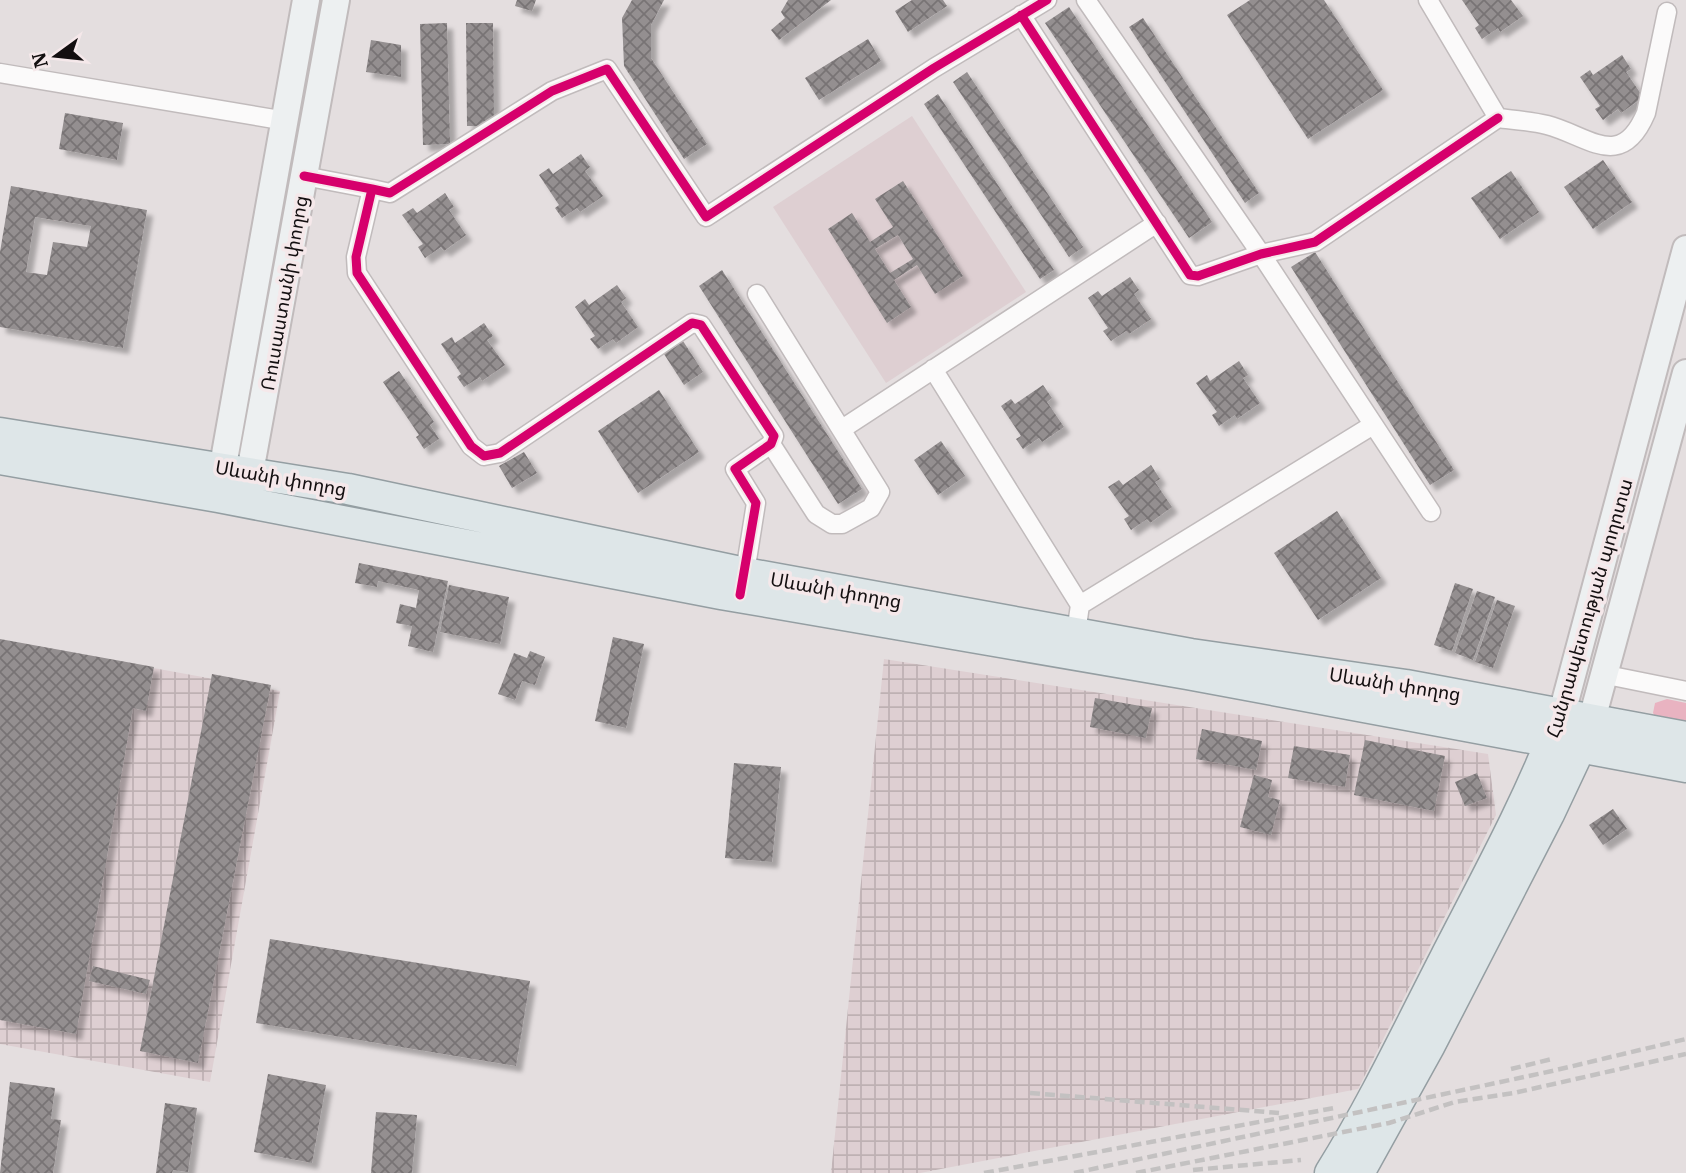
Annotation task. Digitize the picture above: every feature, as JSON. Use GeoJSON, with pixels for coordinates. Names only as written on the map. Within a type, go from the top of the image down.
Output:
{"type":"FeatureCollection","features":[{"type":"Feature","properties":{"kind":"main road","name":"Ռուսաստանի փողոց"},"geometry":{"type":"LineString","coordinates":[[234,485],[306,0]]}},
{"type":"Feature","properties":{"kind":"main road","name":"Ռուսաստանի փողոց"},"geometry":{"type":"LineString","coordinates":[[234,485],[304,176],[337,0]]}},
{"type":"Feature","properties":{"kind":"main road","name":"Հանրապետության պողոտա"},"geometry":{"type":"LineString","coordinates":[[1330,1173],[1358,1128],[1473,905],[1531,789],[1562,713],[1686,248]]}},
{"type":"Feature","properties":{"kind":"main road","name":"Հանրապետության պողոտա"},"geometry":{"type":"LineString","coordinates":[[1359,1173],[1399,1104],[1583,748],[1607,675],[1686,373]]}},
{"type":"Feature","properties":{"kind":"main road","name":"Սևանի փողոց"},"geometry":{"type":"LineString","coordinates":[[0,433],[234,485]]}},
{"type":"Feature","properties":{"kind":"main road","name":"Սևանի փողոց"},"geometry":{"type":"LineString","coordinates":[[0,459],[424,505],[743,584],[1686,766]]}},
{"type":"Feature","properties":{"kind":"main road","name":"Սևանի փողոց"},"geometry":{"type":"LineString","coordinates":[[743,584],[1078,619],[1191,654],[1406,685],[1686,737]]}},
{"type":"Feature","properties":{"kind":"street"},"geometry":{"type":"LineString","coordinates":[[304,176],[390,193],[552,91],[607,69],[706,217],[934,68],[1047,0]]}},
{"type":"Feature","properties":{"kind":"street"},"geometry":{"type":"LineString","coordinates":[[1086,0],[1261,254],[1431,512]]}},
{"type":"Feature","properties":{"kind":"street"},"geometry":{"type":"LineString","coordinates":[[1427,0],[1499,118]]}},
{"type":"Feature","properties":{"kind":"street"},"geometry":{"type":"LineString","coordinates":[[1021,15],[1190,275],[1198,276],[1261,254],[1315,242],[1499,118],[1548,125],[1601,147],[1611,147],[1631,139],[1646,113],[1667,12]]}},
{"type":"Feature","properties":{"kind":"street"},"geometry":{"type":"LineString","coordinates":[[0,73],[286,121]]}},
{"type":"Feature","properties":{"kind":"street"},"geometry":{"type":"LineString","coordinates":[[372,189],[356,257],[357,273],[471,446],[484,456],[500,453],[696,322],[775,436],[771,444],[735,469],[756,503],[743,584]]}},
{"type":"Feature","properties":{"kind":"street"},"geometry":{"type":"LineString","coordinates":[[842,429],[1157,223]]}},
{"type":"Feature","properties":{"kind":"street"},"geometry":{"type":"LineString","coordinates":[[757,294],[880,492],[871,508],[842,524],[832,524],[816,514],[771,444]]}},
{"type":"Feature","properties":{"kind":"street"},"geometry":{"type":"LineString","coordinates":[[933,369],[1078,619],[1373,425]]}},
{"type":"Feature","properties":{"kind":"street"},"geometry":{"type":"LineString","coordinates":[[1607,675],[1686,691]]}},
{"type":"Feature","properties":{"kind":"shaded area"},"geometry":{"type":"Polygon","coordinates":[[[912,116],[1026,292],[886,383],[773,207],[912,116]]]}},
{"type":"Feature","properties":{"kind":"shaded area"},"geometry":{"type":"Polygon","coordinates":[[[0,640],[280,691],[210,1082],[0,1044],[0,640]]]}},
{"type":"Feature","properties":{"kind":"shaded area"},"geometry":{"type":"Polygon","coordinates":[[[884,659],[1488,754],[1496,815],[1358,1089],[920,1173],[831,1173],[884,659]]]}},
{"type":"Feature","properties":{"kind":"shaded area"},"geometry":{"type":"Polygon","coordinates":[[[1667,699],[1686,703],[1686,725],[1656,718],[1653,713],[1655,703],[1667,699]]]}},
{"type":"Feature","properties":{"kind":"building"},"geometry":{"type":"Polygon","coordinates":[[[517,0],[536,0],[532,11],[515,6],[517,0]]]}},
{"type":"Feature","properties":{"kind":"building"},"geometry":{"type":"Polygon","coordinates":[[[632,0],[664,0],[651,25],[651,58],[707,144],[684,159],[624,66],[622,18],[632,0]]]}},
{"type":"Feature","properties":{"kind":"building"},"geometry":{"type":"Polygon","coordinates":[[[788,0],[831,0],[779,40],[771,30],[785,18],[781,12],[788,0]]]}},
{"type":"Feature","properties":{"kind":"building"},"geometry":{"type":"Polygon","coordinates":[[[912,0],[943,0],[947,6],[908,32],[895,11],[912,0]]]}},
{"type":"Feature","properties":{"kind":"building"},"geometry":{"type":"Polygon","coordinates":[[[1250,0],[1324,0],[1383,90],[1308,139],[1227,15],[1250,0]]]}},
{"type":"Feature","properties":{"kind":"building"},"geometry":{"type":"Polygon","coordinates":[[[1462,0],[1511,0],[1523,16],[1500,32],[1498,28],[1482,39],[1475,28],[1479,25],[1462,0]]]}},
{"type":"Feature","properties":{"kind":"building"},"geometry":{"type":"Polygon","coordinates":[[[1069,7],[1212,222],[1189,238],[1045,23],[1069,7]]]}},
{"type":"Feature","properties":{"kind":"building"},"geometry":{"type":"Polygon","coordinates":[[[1143,18],[1259,193],[1245,203],[1129,27],[1143,18]]]}},
{"type":"Feature","properties":{"kind":"building"},"geometry":{"type":"Polygon","coordinates":[[[447,23],[450,144],[423,145],[420,24],[447,23]]]}},
{"type":"Feature","properties":{"kind":"building"},"geometry":{"type":"Polygon","coordinates":[[[466,23],[493,23],[494,120],[487,126],[467,126],[466,23]]]}},
{"type":"Feature","properties":{"kind":"building"},"geometry":{"type":"Polygon","coordinates":[[[868,39],[881,61],[819,100],[805,78],[868,39]]]}},
{"type":"Feature","properties":{"kind":"building"},"geometry":{"type":"Polygon","coordinates":[[[371,40],[401,45],[401,77],[366,72],[371,40]]]}},
{"type":"Feature","properties":{"kind":"building"},"geometry":{"type":"Polygon","coordinates":[[[1622,55],[1631,69],[1626,72],[1643,97],[1621,113],[1618,109],[1603,120],[1595,109],[1600,106],[1580,77],[1590,70],[1593,75],[1622,55]]]}},
{"type":"Feature","properties":{"kind":"building"},"geometry":{"type":"Polygon","coordinates":[[[967,72],[1083,247],[1069,257],[953,82],[967,72]]]}},
{"type":"Feature","properties":{"kind":"building"},"geometry":{"type":"Polygon","coordinates":[[[938,94],[1054,270],[1040,279],[924,104],[938,94]]]}},
{"type":"Feature","properties":{"kind":"building"},"geometry":{"type":"Polygon","coordinates":[[[65,113],[123,123],[117,160],[59,149],[65,113]]]}},
{"type":"Feature","properties":{"kind":"building"},"geometry":{"type":"Polygon","coordinates":[[[581,154],[590,167],[585,171],[603,196],[580,212],[577,208],[562,218],[555,208],[559,205],[539,175],[549,168],[553,174],[581,154]]]}},
{"type":"Feature","properties":{"kind":"building"},"geometry":{"type":"Polygon","coordinates":[[[1603,160],[1632,202],[1593,229],[1564,187],[1603,160]]]}},
{"type":"Feature","properties":{"kind":"building"},"geometry":{"type":"Polygon","coordinates":[[[1511,171],[1539,212],[1500,239],[1471,198],[1511,171]]]}},
{"type":"Feature","properties":{"kind":"building"},"geometry":{"type":"Polygon","coordinates":[[[903,181],[963,276],[935,294],[917,265],[894,280],[911,307],[887,323],[828,229],[852,213],[870,242],[893,227],[875,199],[903,181]],[[898,235],[875,249],[890,273],[913,259],[898,235]]]}},
{"type":"Feature","properties":{"kind":"building"},"geometry":{"type":"Polygon","coordinates":[[[11,186],[147,210],[123,348],[0,327],[0,252],[11,186]],[[35,217],[26,272],[47,275],[53,242],[87,247],[91,226],[35,217]]]}},
{"type":"Feature","properties":{"kind":"building"},"geometry":{"type":"Polygon","coordinates":[[[445,193],[454,207],[449,210],[466,235],[444,251],[441,247],[425,258],[418,247],[423,244],[402,215],[413,208],[417,213],[445,193]]]}},
{"type":"Feature","properties":{"kind":"building"},"geometry":{"type":"Polygon","coordinates":[[[1315,252],[1454,470],[1430,485],[1291,267],[1315,252]]]}},
{"type":"Feature","properties":{"kind":"building"},"geometry":{"type":"Polygon","coordinates":[[[722,270],[862,489],[838,504],[699,286],[722,270]]]}},
{"type":"Feature","properties":{"kind":"building"},"geometry":{"type":"Polygon","coordinates":[[[1130,277],[1139,290],[1134,294],[1151,319],[1129,334],[1126,331],[1111,341],[1103,331],[1108,328],[1088,298],[1098,291],[1102,296],[1130,277]]]}},
{"type":"Feature","properties":{"kind":"building"},"geometry":{"type":"Polygon","coordinates":[[[617,285],[626,298],[621,302],[638,327],[616,343],[613,339],[598,349],[590,339],[595,336],[575,307],[585,299],[589,305],[617,285]]]}},
{"type":"Feature","properties":{"kind":"building"},"geometry":{"type":"Polygon","coordinates":[[[484,323],[493,336],[487,340],[505,365],[482,381],[480,377],[464,387],[457,377],[461,374],[441,344],[452,337],[455,343],[484,323]]]}},
{"type":"Feature","properties":{"kind":"building"},"geometry":{"type":"Polygon","coordinates":[[[683,341],[703,372],[684,385],[664,354],[683,341]]]}},
{"type":"Feature","properties":{"kind":"building"},"geometry":{"type":"Polygon","coordinates":[[[1239,361],[1248,375],[1243,378],[1260,403],[1237,419],[1235,415],[1219,426],[1212,415],[1217,412],[1196,383],[1207,375],[1210,381],[1239,361]]]}},
{"type":"Feature","properties":{"kind":"building"},"geometry":{"type":"Polygon","coordinates":[[[399,371],[434,422],[430,425],[439,439],[424,449],[416,437],[419,435],[383,382],[399,371]]]}},
{"type":"Feature","properties":{"kind":"building"},"geometry":{"type":"Polygon","coordinates":[[[1043,385],[1052,398],[1047,402],[1064,427],[1042,442],[1039,438],[1023,449],[1016,439],[1021,436],[1001,406],[1011,399],[1015,404],[1043,385]]]}},
{"type":"Feature","properties":{"kind":"building"},"geometry":{"type":"Polygon","coordinates":[[[659,390],[699,452],[638,493],[598,431],[659,390]]]}},
{"type":"Feature","properties":{"kind":"building"},"geometry":{"type":"Polygon","coordinates":[[[941,441],[965,476],[938,495],[914,460],[941,441]]]}},
{"type":"Feature","properties":{"kind":"building"},"geometry":{"type":"Polygon","coordinates":[[[524,452],[537,473],[512,488],[499,466],[524,452]]]}},
{"type":"Feature","properties":{"kind":"building"},"geometry":{"type":"Polygon","coordinates":[[[1151,465],[1160,479],[1155,482],[1172,507],[1150,523],[1147,519],[1131,530],[1124,519],[1129,516],[1108,487],[1119,480],[1123,485],[1151,465]]]}},
{"type":"Feature","properties":{"kind":"building"},"geometry":{"type":"Polygon","coordinates":[[[1337,511],[1381,578],[1318,620],[1274,553],[1337,511]]]}},
{"type":"Feature","properties":{"kind":"building"},"geometry":{"type":"Polygon","coordinates":[[[359,563],[448,581],[433,652],[408,646],[412,626],[396,623],[400,604],[416,608],[419,590],[378,581],[377,587],[355,583],[359,563]]]}},
{"type":"Feature","properties":{"kind":"building"},"geometry":{"type":"Polygon","coordinates":[[[1455,583],[1473,589],[1452,651],[1434,645],[1455,583]]]}},
{"type":"Feature","properties":{"kind":"building"},"geometry":{"type":"Polygon","coordinates":[[[449,585],[509,597],[500,644],[440,632],[449,585]]]}},
{"type":"Feature","properties":{"kind":"building"},"geometry":{"type":"Polygon","coordinates":[[[1477,591],[1495,597],[1473,660],[1455,653],[1477,591]]]}},
{"type":"Feature","properties":{"kind":"building"},"geometry":{"type":"Polygon","coordinates":[[[1497,600],[1515,606],[1493,668],[1475,662],[1497,600]]]}},
{"type":"Feature","properties":{"kind":"building"},"geometry":{"type":"Polygon","coordinates":[[[613,637],[644,644],[626,728],[595,721],[613,637]]]}},
{"type":"Feature","properties":{"kind":"building"},"geometry":{"type":"Polygon","coordinates":[[[0,639],[154,667],[146,711],[133,708],[76,1034],[0,1020],[0,639]]]}},
{"type":"Feature","properties":{"kind":"building"},"geometry":{"type":"Polygon","coordinates":[[[530,651],[545,657],[535,685],[522,681],[515,700],[498,694],[514,653],[527,658],[530,651]]]}},
{"type":"Feature","properties":{"kind":"building"},"geometry":{"type":"Polygon","coordinates":[[[212,674],[271,685],[198,1063],[140,1051],[212,674]]]}},
{"type":"Feature","properties":{"kind":"building"},"geometry":{"type":"Polygon","coordinates":[[[1095,698],[1152,708],[1146,738],[1090,727],[1095,698]]]}},
{"type":"Feature","properties":{"kind":"building"},"geometry":{"type":"Polygon","coordinates":[[[1202,729],[1262,741],[1256,770],[1196,759],[1202,729]]]}},
{"type":"Feature","properties":{"kind":"building"},"geometry":{"type":"Polygon","coordinates":[[[1365,740],[1445,756],[1434,811],[1354,795],[1365,740]]]}},
{"type":"Feature","properties":{"kind":"building"},"geometry":{"type":"Polygon","coordinates":[[[1294,746],[1350,755],[1345,787],[1288,778],[1294,746]]]}},
{"type":"Feature","properties":{"kind":"building"},"geometry":{"type":"Polygon","coordinates":[[[734,763],[781,767],[772,862],[725,858],[734,763]]]}},
{"type":"Feature","properties":{"kind":"building"},"geometry":{"type":"Polygon","coordinates":[[[1477,773],[1487,798],[1465,806],[1455,782],[1477,773]]]}},
{"type":"Feature","properties":{"kind":"building"},"geometry":{"type":"Polygon","coordinates":[[[1254,775],[1272,780],[1268,797],[1280,800],[1271,835],[1240,827],[1254,775]]]}},
{"type":"Feature","properties":{"kind":"building"},"geometry":{"type":"Polygon","coordinates":[[[1613,809],[1627,829],[1603,845],[1589,825],[1613,809]]]}},
{"type":"Feature","properties":{"kind":"building"},"geometry":{"type":"Polygon","coordinates":[[[270,939],[530,981],[516,1066],[256,1023],[270,939]]]}},
{"type":"Feature","properties":{"kind":"building"},"geometry":{"type":"Polygon","coordinates":[[[93,966],[150,980],[146,994],[89,981],[93,966]]]}},
{"type":"Feature","properties":{"kind":"building"},"geometry":{"type":"Polygon","coordinates":[[[268,1074],[326,1085],[312,1163],[254,1152],[268,1074]]]}},
{"type":"Feature","properties":{"kind":"building"},"geometry":{"type":"Polygon","coordinates":[[[10,1082],[55,1088],[51,1119],[61,1120],[53,1173],[0,1173],[10,1082]]]}},
{"type":"Feature","properties":{"kind":"building"},"geometry":{"type":"Polygon","coordinates":[[[165,1103],[197,1108],[188,1172],[173,1170],[172,1173],[156,1173],[165,1103]]]}},
{"type":"Feature","properties":{"kind":"building"},"geometry":{"type":"Polygon","coordinates":[[[376,1112],[417,1115],[412,1173],[371,1173],[376,1112]]]}},
{"type":"Feature","properties":{"kind":"railway"},"geometry":{"type":"LineString","coordinates":[[1074,1173],[1552,1071],[1686,1039]]}},
{"type":"Feature","properties":{"kind":"railway"},"geometry":{"type":"LineString","coordinates":[[1136,1173],[1389,1123],[1455,1102],[1514,1093],[1686,1054]]}},
{"type":"Feature","properties":{"kind":"railway"},"geometry":{"type":"LineString","coordinates":[[1511,1069],[1552,1059]]}},
{"type":"Feature","properties":{"kind":"railway"},"geometry":{"type":"LineString","coordinates":[[1030,1093],[1279,1113]]}},
{"type":"Feature","properties":{"kind":"railway"},"geometry":{"type":"LineString","coordinates":[[984,1173],[1334,1108]]}},
{"type":"Feature","properties":{"kind":"railway"},"geometry":{"type":"LineString","coordinates":[[1193,1170],[1301,1160]]}},
{"type":"Feature","properties":{"kind":"cycle path"},"geometry":{"type":"LineString","coordinates":[[372,189],[390,193],[552,91],[607,69],[706,217],[934,68],[1047,0]]}},
{"type":"Feature","properties":{"kind":"cycle path"},"geometry":{"type":"LineString","coordinates":[[1021,15],[1190,275],[1198,276],[1261,254],[1315,242],[1498,118]]}},
{"type":"Feature","properties":{"kind":"cycle path"},"geometry":{"type":"LineString","coordinates":[[304,176],[372,189],[356,257],[357,273],[471,446],[484,456],[500,453],[692,323],[701,325],[774,436],[771,444],[735,469],[756,503],[740,595]]}}]}
